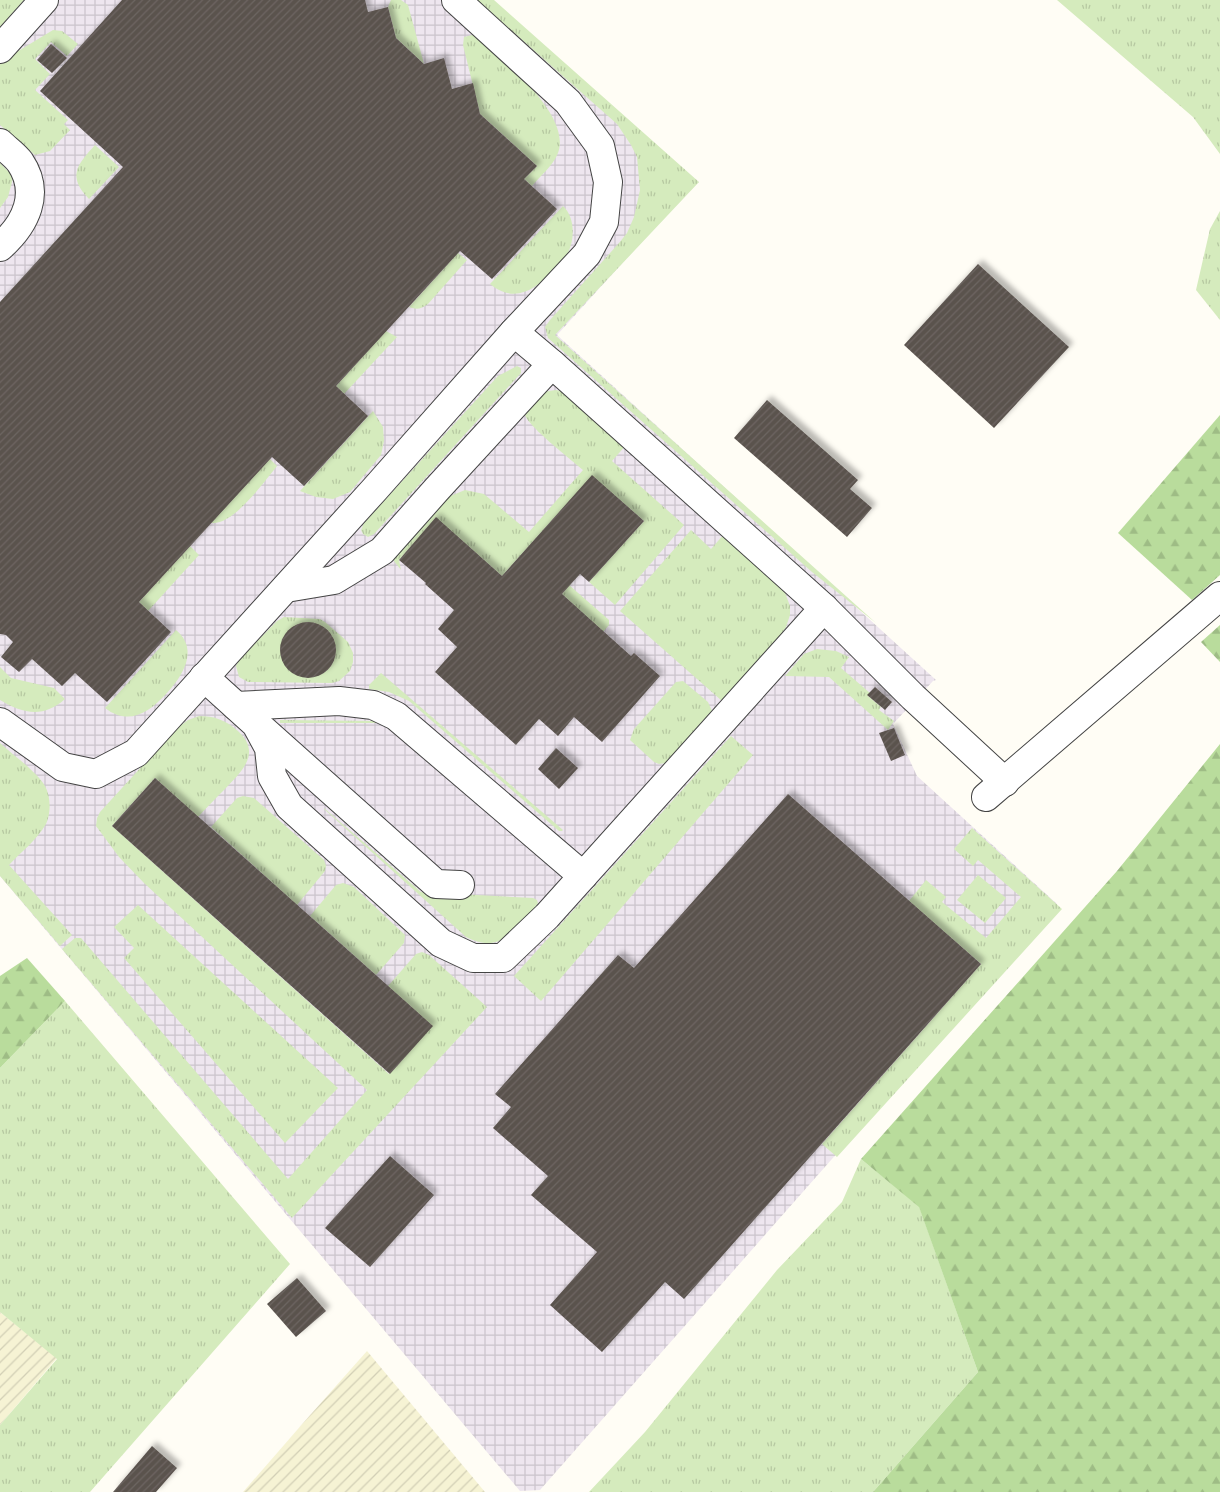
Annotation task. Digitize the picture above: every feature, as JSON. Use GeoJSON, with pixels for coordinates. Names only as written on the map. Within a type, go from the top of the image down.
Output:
{"type":"FeatureCollection","features":[{"type":"Feature","properties":{"kind":"street"},"geometry":{"type":"LineString","coordinates":[[0,50],[44,0]]}},
{"type":"Feature","properties":{"kind":"street"},"geometry":{"type":"LineString","coordinates":[[0,722],[63,767],[96,774],[136,753],[586,254],[604,222],[608,182],[600,146],[568,102],[456,0]]}},
{"type":"Feature","properties":{"kind":"street"},"geometry":{"type":"LineString","coordinates":[[0,143],[19,160],[28,178],[31,197],[24,217],[0,247]]}},
{"type":"Feature","properties":{"kind":"street"},"geometry":{"type":"LineString","coordinates":[[514,332],[824,608],[913,697],[995,790],[1220,596]]}},
{"type":"Feature","properties":{"kind":"street"},"geometry":{"type":"LineString","coordinates":[[286,588],[334,580],[382,551],[552,364]]}},
{"type":"Feature","properties":{"kind":"street"},"geometry":{"type":"LineString","coordinates":[[256,724],[270,748],[272,776],[290,806],[441,943],[473,958],[503,958],[547,916],[824,608]]}},
{"type":"Feature","properties":{"kind":"street"},"geometry":{"type":"LineString","coordinates":[[204,677],[436,884],[460,885]]}},
{"type":"Feature","properties":{"kind":"street"},"geometry":{"type":"LineString","coordinates":[[236,706],[339,701],[373,705],[396,716],[582,876]]}},
{"type":"Feature","properties":{"kind":"shaded area"},"geometry":{"type":"Polygon","coordinates":[[[8,0],[492,0],[696,182],[557,335],[936,680],[893,724],[917,776],[1057,904],[540,1490],[520,1491],[0,876],[0,9],[8,0]]]}},
{"type":"Feature","properties":{"kind":"shaded area"},"geometry":{"type":"Polygon","coordinates":[[[0,1312],[57,1358],[0,1425],[0,1312]]]}},
{"type":"Feature","properties":{"kind":"shaded area"},"geometry":{"type":"Polygon","coordinates":[[[367,1351],[485,1492],[243,1492],[304,1422],[367,1351]]]}},
{"type":"Feature","properties":{"kind":"green space"},"geometry":{"type":"Polygon","coordinates":[[[0,0],[24,0],[0,27],[0,0]]]}},
{"type":"Feature","properties":{"kind":"green space"},"geometry":{"type":"Polygon","coordinates":[[[391,0],[401,0],[408,5],[424,64],[396,38],[388,7],[391,0]]]}},
{"type":"Feature","properties":{"kind":"green space"},"geometry":{"type":"Polygon","coordinates":[[[477,0],[494,0],[699,182],[555,335],[876,623],[812,572],[548,338],[545,327],[550,320],[627,233],[634,217],[640,190],[637,157],[617,124],[477,0]]]}},
{"type":"Feature","properties":{"kind":"green space"},"geometry":{"type":"Polygon","coordinates":[[[1057,0],[1220,0],[1220,154],[1193,117],[1057,0]]]}},
{"type":"Feature","properties":{"kind":"green space"},"geometry":{"type":"Polygon","coordinates":[[[53,30],[62,31],[78,44],[67,56],[51,42],[35,59],[50,74],[35,90],[68,120],[64,124],[70,130],[50,151],[35,155],[0,125],[0,64],[53,30]]]}},
{"type":"Feature","properties":{"kind":"green space"},"geometry":{"type":"Polygon","coordinates":[[[472,35],[479,38],[519,74],[546,106],[555,122],[560,138],[558,153],[550,167],[532,186],[524,179],[537,166],[480,114],[463,45],[464,37],[472,35]]]}},
{"type":"Feature","properties":{"kind":"green space"},"geometry":{"type":"Polygon","coordinates":[[[95,145],[119,167],[89,199],[82,191],[76,177],[79,165],[95,145]]]}},
{"type":"Feature","properties":{"kind":"green space"},"geometry":{"type":"Polygon","coordinates":[[[0,163],[13,178],[8,197],[0,208],[0,163]]]}},
{"type":"Feature","properties":{"kind":"green space"},"geometry":{"type":"Polygon","coordinates":[[[563,206],[570,216],[573,235],[568,253],[561,262],[539,283],[524,292],[508,293],[490,284],[563,206]]]}},
{"type":"Feature","properties":{"kind":"green space"},"geometry":{"type":"Polygon","coordinates":[[[1220,211],[1220,320],[1196,290],[1210,229],[1220,211]]]}},
{"type":"Feature","properties":{"kind":"green space"},"geometry":{"type":"Polygon","coordinates":[[[458,253],[467,260],[428,304],[419,308],[409,307],[458,253]]]}},
{"type":"Feature","properties":{"kind":"green space"},"geometry":{"type":"Polygon","coordinates":[[[386,331],[397,337],[344,394],[336,386],[386,331]]]}},
{"type":"Feature","properties":{"kind":"green space"},"geometry":{"type":"Polygon","coordinates":[[[517,366],[521,368],[521,373],[374,534],[368,537],[363,534],[361,530],[364,523],[498,376],[517,366]]]}},
{"type":"Feature","properties":{"kind":"green space"},"geometry":{"type":"Polygon","coordinates":[[[556,390],[565,392],[627,444],[612,461],[684,525],[615,605],[589,582],[644,521],[592,476],[502,576],[436,518],[399,560],[401,570],[394,561],[394,555],[448,497],[465,490],[484,494],[529,532],[583,470],[541,434],[527,419],[525,414],[528,407],[538,396],[556,390]]]}},
{"type":"Feature","properties":{"kind":"green space"},"geometry":{"type":"Polygon","coordinates":[[[373,411],[383,427],[384,441],[381,455],[350,492],[333,499],[316,497],[300,491],[373,411]]]}},
{"type":"Feature","properties":{"kind":"green space"},"geometry":{"type":"Polygon","coordinates":[[[1220,415],[1220,575],[1192,600],[1118,533],[1220,415]]]}},
{"type":"Feature","properties":{"kind":"green space"},"geometry":{"type":"Polygon","coordinates":[[[270,459],[277,466],[247,502],[229,518],[211,523],[270,459]]]}},
{"type":"Feature","properties":{"kind":"green space"},"geometry":{"type":"Polygon","coordinates":[[[691,530],[711,549],[725,533],[784,590],[790,606],[790,615],[786,627],[780,636],[722,701],[620,611],[691,530]]]}},
{"type":"Feature","properties":{"kind":"green space"},"geometry":{"type":"Polygon","coordinates":[[[190,546],[199,555],[148,611],[139,602],[190,546]]]}},
{"type":"Feature","properties":{"kind":"green space"},"geometry":{"type":"Polygon","coordinates":[[[569,585],[609,620],[609,625],[603,632],[562,594],[569,585]]]}},
{"type":"Feature","properties":{"kind":"green space"},"geometry":{"type":"Polygon","coordinates":[[[284,617],[320,619],[325,622],[348,642],[353,653],[350,671],[339,681],[332,683],[248,682],[239,677],[236,666],[239,660],[277,621],[284,617]]]}},
{"type":"Feature","properties":{"kind":"green space"},"geometry":{"type":"Polygon","coordinates":[[[1220,625],[1220,662],[1201,642],[1220,625]]]}},
{"type":"Feature","properties":{"kind":"green space"},"geometry":{"type":"Polygon","coordinates":[[[176,630],[187,646],[188,655],[183,672],[166,694],[153,707],[138,715],[122,716],[105,708],[176,630]]]}},
{"type":"Feature","properties":{"kind":"green space"},"geometry":{"type":"Polygon","coordinates":[[[817,649],[836,651],[849,657],[841,668],[870,693],[868,696],[881,707],[879,710],[894,721],[888,730],[829,677],[785,676],[804,654],[817,649]]]}},
{"type":"Feature","properties":{"kind":"green space"},"geometry":{"type":"Polygon","coordinates":[[[0,667],[11,678],[54,688],[65,699],[49,709],[33,712],[9,705],[0,700],[0,667]]]}},
{"type":"Feature","properties":{"kind":"green space"},"geometry":{"type":"Polygon","coordinates":[[[381,673],[563,830],[559,831],[409,701],[389,692],[369,689],[369,685],[381,673]]]}},
{"type":"Feature","properties":{"kind":"green space"},"geometry":{"type":"Polygon","coordinates":[[[683,681],[708,702],[712,711],[670,760],[659,764],[654,762],[630,740],[634,729],[676,682],[683,681]]]}},
{"type":"Feature","properties":{"kind":"green space"},"geometry":{"type":"Polygon","coordinates":[[[199,716],[224,721],[238,731],[245,739],[249,754],[243,769],[198,817],[155,778],[112,826],[389,1074],[432,1026],[388,986],[416,954],[422,952],[429,955],[487,1007],[292,1218],[62,949],[75,938],[81,938],[288,1179],[367,1090],[144,883],[119,857],[96,826],[100,812],[176,729],[188,720],[199,716]]]}},
{"type":"Feature","properties":{"kind":"green space"},"geometry":{"type":"Polygon","coordinates":[[[280,720],[376,721],[378,723],[280,723],[280,720]]]}},
{"type":"Feature","properties":{"kind":"green space"},"geometry":{"type":"Polygon","coordinates":[[[731,736],[753,755],[541,1001],[514,976],[731,736]]]}},
{"type":"Feature","properties":{"kind":"green space"},"geometry":{"type":"Polygon","coordinates":[[[0,743],[37,775],[45,786],[48,795],[49,810],[46,824],[34,841],[9,865],[72,935],[60,946],[0,876],[0,743]]]}},
{"type":"Feature","properties":{"kind":"green space"},"geometry":{"type":"Polygon","coordinates":[[[1220,744],[1220,1492],[873,1492],[978,1372],[919,1207],[861,1159],[1117,871],[1220,744]]]}},
{"type":"Feature","properties":{"kind":"green space"},"geometry":{"type":"Polygon","coordinates":[[[243,796],[254,798],[324,860],[325,871],[297,905],[211,827],[237,798],[243,796]]]}},
{"type":"Feature","properties":{"kind":"green space"},"geometry":{"type":"Polygon","coordinates":[[[324,808],[421,892],[533,898],[538,903],[516,929],[503,939],[491,943],[475,941],[466,937],[324,808]]]}},
{"type":"Feature","properties":{"kind":"green space"},"geometry":{"type":"Polygon","coordinates":[[[972,828],[1062,909],[837,1157],[822,1144],[981,964],[909,901],[926,880],[946,897],[942,902],[986,938],[1021,897],[978,860],[973,866],[954,849],[972,828]]]}},
{"type":"Feature","properties":{"kind":"green space"},"geometry":{"type":"Polygon","coordinates":[[[978,875],[1006,898],[985,923],[957,900],[978,875]]]}},
{"type":"Feature","properties":{"kind":"green space"},"geometry":{"type":"Polygon","coordinates":[[[343,883],[354,887],[405,935],[404,943],[376,975],[310,916],[336,885],[343,883]]]}},
{"type":"Feature","properties":{"kind":"green space"},"geometry":{"type":"Polygon","coordinates":[[[138,905],[338,1088],[285,1143],[124,958],[134,948],[114,927],[138,905]]]}},
{"type":"Feature","properties":{"kind":"green space"},"geometry":{"type":"Polygon","coordinates":[[[27,958],[65,1001],[0,1068],[0,976],[27,958]]]}},
{"type":"Feature","properties":{"kind":"green space"},"geometry":{"type":"Polygon","coordinates":[[[65,1001],[290,1264],[90,1492],[0,1492],[0,1425],[57,1359],[0,1312],[0,1068],[65,1001]]]}},
{"type":"Feature","properties":{"kind":"green space"},"geometry":{"type":"Polygon","coordinates":[[[861,1159],[919,1206],[978,1372],[873,1492],[589,1492],[645,1432],[777,1270],[842,1202],[861,1159]]]}},
{"type":"Feature","properties":{"kind":"building"},"geometry":{"type":"Polygon","coordinates":[[[122,0],[365,0],[368,12],[388,7],[396,38],[424,64],[444,58],[452,89],[473,83],[480,114],[537,166],[524,179],[557,209],[492,279],[460,251],[336,386],[368,416],[304,486],[272,457],[139,602],[171,632],[107,702],[75,673],[62,686],[32,659],[19,672],[1,657],[13,642],[6,635],[0,634],[0,302],[123,167],[40,91],[122,0]]]}},
{"type":"Feature","properties":{"kind":"building"},"geometry":{"type":"Polygon","coordinates":[[[51,44],[67,58],[52,73],[37,60],[51,44]]]}},
{"type":"Feature","properties":{"kind":"building"},"geometry":{"type":"Polygon","coordinates":[[[978,264],[1069,347],[994,428],[904,345],[978,264]]]}},
{"type":"Feature","properties":{"kind":"building"},"geometry":{"type":"Polygon","coordinates":[[[767,400],[858,480],[850,489],[872,508],[847,537],[734,438],[767,400]]]}},
{"type":"Feature","properties":{"kind":"building"},"geometry":{"type":"Polygon","coordinates":[[[592,475],[644,521],[589,582],[580,574],[562,594],[631,656],[634,653],[660,676],[602,742],[574,717],[558,736],[539,719],[516,745],[435,672],[457,647],[438,629],[454,610],[399,560],[436,517],[502,576],[592,475]]]}},
{"type":"Feature","properties":{"kind":"building"},"geometry":{"type":"Polygon","coordinates":[[[308,622],[319,624],[328,630],[334,639],[336,650],[334,661],[328,670],[319,676],[308,678],[297,676],[288,670],[282,661],[280,650],[282,639],[288,630],[297,624],[308,622]]]}},
{"type":"Feature","properties":{"kind":"building"},"geometry":{"type":"Polygon","coordinates":[[[875,687],[892,702],[885,710],[867,695],[875,687]]]}},
{"type":"Feature","properties":{"kind":"building"},"geometry":{"type":"Polygon","coordinates":[[[894,728],[905,755],[891,761],[879,733],[894,728]]]}},
{"type":"Feature","properties":{"kind":"building"},"geometry":{"type":"Polygon","coordinates":[[[556,748],[578,768],[559,789],[538,769],[556,748]]]}},
{"type":"Feature","properties":{"kind":"building"},"geometry":{"type":"Polygon","coordinates":[[[155,778],[433,1026],[390,1074],[112,826],[155,778]]]}},
{"type":"Feature","properties":{"kind":"building"},"geometry":{"type":"Polygon","coordinates":[[[788,794],[981,964],[684,1299],[665,1282],[602,1352],[550,1305],[597,1252],[531,1195],[548,1176],[493,1128],[511,1107],[495,1094],[618,955],[634,968],[788,794]]]}},
{"type":"Feature","properties":{"kind":"building"},"geometry":{"type":"Polygon","coordinates":[[[390,1156],[434,1195],[370,1267],[325,1228],[390,1156]]]}},
{"type":"Feature","properties":{"kind":"building"},"geometry":{"type":"Polygon","coordinates":[[[297,1278],[326,1311],[296,1337],[267,1304],[297,1278]]]}},
{"type":"Feature","properties":{"kind":"building"},"geometry":{"type":"Polygon","coordinates":[[[152,1446],[177,1468],[156,1492],[113,1492],[152,1446]]]}}]}
